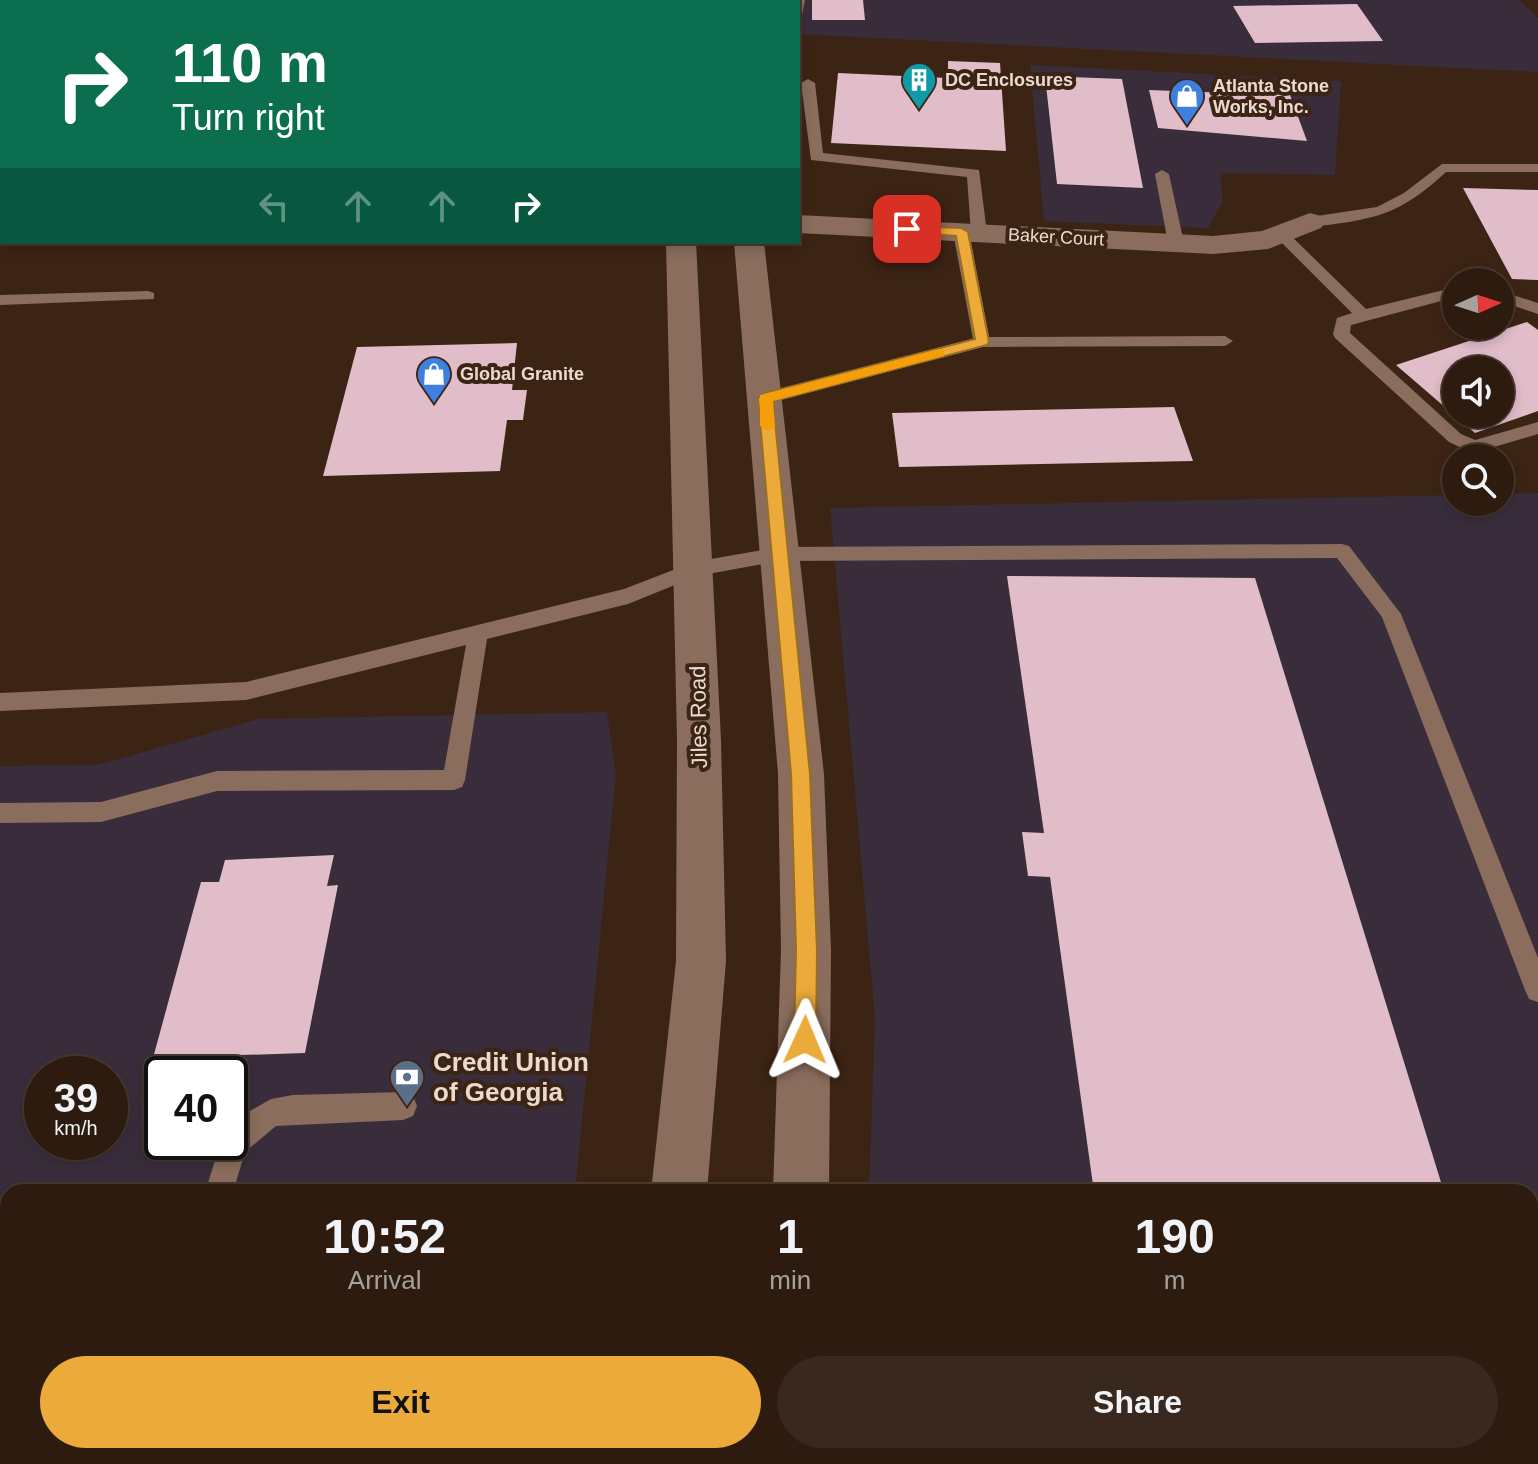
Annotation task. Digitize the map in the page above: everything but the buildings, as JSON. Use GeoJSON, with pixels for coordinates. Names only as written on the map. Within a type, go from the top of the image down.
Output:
{"type":"FeatureCollection","features":[{"type":"Feature","properties":{"kind":"street","name":"Baker Court"},"geometry":{"type":"LineString","coordinates":[[800,224],[1213,245],[1268,240],[1310,222]]}},
{"type":"Feature","properties":{"kind":"street","name":"Jiles Road"},"geometry":{"type":"LineString","coordinates":[[680,1184],[701,961],[694,569],[681,244]]}},
{"type":"Feature","properties":{"kind":"street"},"geometry":{"type":"LineString","coordinates":[[749,244],[801,790],[806,950],[801,1184]]}},
{"type":"Feature","properties":{"kind":"lane"},"geometry":{"type":"LineString","coordinates":[[808,83],[816,157],[974,173],[970,233],[982,342]]}},
{"type":"Feature","properties":{"kind":"lane"},"geometry":{"type":"LineString","coordinates":[[1310,222],[1376,215],[1411,198],[1442,168],[1538,168]]}},
{"type":"Feature","properties":{"kind":"lane"},"geometry":{"type":"LineString","coordinates":[[1162,174],[1176,243]]}},
{"type":"Feature","properties":{"kind":"lane"},"geometry":{"type":"LineString","coordinates":[[1281,234],[1363,315]]}},
{"type":"Feature","properties":{"kind":"lane"},"geometry":{"type":"LineString","coordinates":[[1442,295],[1343,322],[1341,334],[1455,438],[1474,447],[1538,428]]}},
{"type":"Feature","properties":{"kind":"lane"},"geometry":{"type":"LineString","coordinates":[[0,300],[148,296]]}},
{"type":"Feature","properties":{"kind":"lane"},"geometry":{"type":"LineString","coordinates":[[1514,301],[1538,309]]}},
{"type":"Feature","properties":{"kind":"lane"},"geometry":{"type":"LineString","coordinates":[[766,398],[982,342],[1225,341]]}},
{"type":"Feature","properties":{"kind":"lane"},"geometry":{"type":"LineString","coordinates":[[0,702],[246,691],[628,596],[694,569],[779,554],[1342,551],[1391,614],[1538,990]]}},
{"type":"Feature","properties":{"kind":"lane"},"geometry":{"type":"LineString","coordinates":[[0,813],[101,812],[217,781],[454,780],[478,633]]}},
{"type":"Feature","properties":{"kind":"lane"},"geometry":{"type":"LineString","coordinates":[[222,1184],[234,1144],[251,1126],[271,1113],[293,1109],[403,1106]]}},
{"type":"Feature","properties":{"kind":"shaded area"},"geometry":{"type":"Polygon","coordinates":[[[800,0],[1519,0],[1538,18],[1538,72],[800,34],[800,0]]]}},
{"type":"Feature","properties":{"kind":"shaded area","name":"Atlanta Stone Works, Inc."},"geometry":{"type":"Polygon","coordinates":[[[1030,65],[1341,81],[1335,175],[1220,173],[1223,201],[1208,228],[1044,221],[1030,65]]]}},
{"type":"Feature","properties":{"kind":"shaded area"},"geometry":{"type":"Polygon","coordinates":[[[1538,493],[1538,1184],[869,1184],[875,1018],[830,508],[1442,495],[1442,516],[1514,516],[1514,494],[1538,493]]]}},
{"type":"Feature","properties":{"kind":"shaded area","name":"Credit Union of Georgia"},"geometry":{"type":"Polygon","coordinates":[[[607,712],[616,774],[576,1184],[0,1184],[0,766],[98,765],[259,719],[607,712]]]}},
{"type":"Feature","properties":{"kind":"slow traffic"},"geometry":{"type":"LineString","coordinates":[[768,426],[766,398],[939,353]]}},
{"type":"Feature","properties":{"kind":"place","name":"DC Enclosures"},"geometry":{"type":"Point","coordinates":[919,111]}},
{"type":"Feature","properties":{"kind":"place","name":"Atlanta Stone Works, Inc."},"geometry":{"type":"Point","coordinates":[1187,127]}},
{"type":"Feature","properties":{"kind":"place","name":"Global Granite"},"geometry":{"type":"Point","coordinates":[434,405]}},
{"type":"Feature","properties":{"kind":"place","name":"Credit Union of Georgia"},"geometry":{"type":"Point","coordinates":[407,1108]}},
{"type":"Feature","properties":{"kind":"route"},"geometry":{"type":"LineString","coordinates":[[805,1040],[801,774],[766,398],[982,342],[961,232],[907,229]]}}]}
